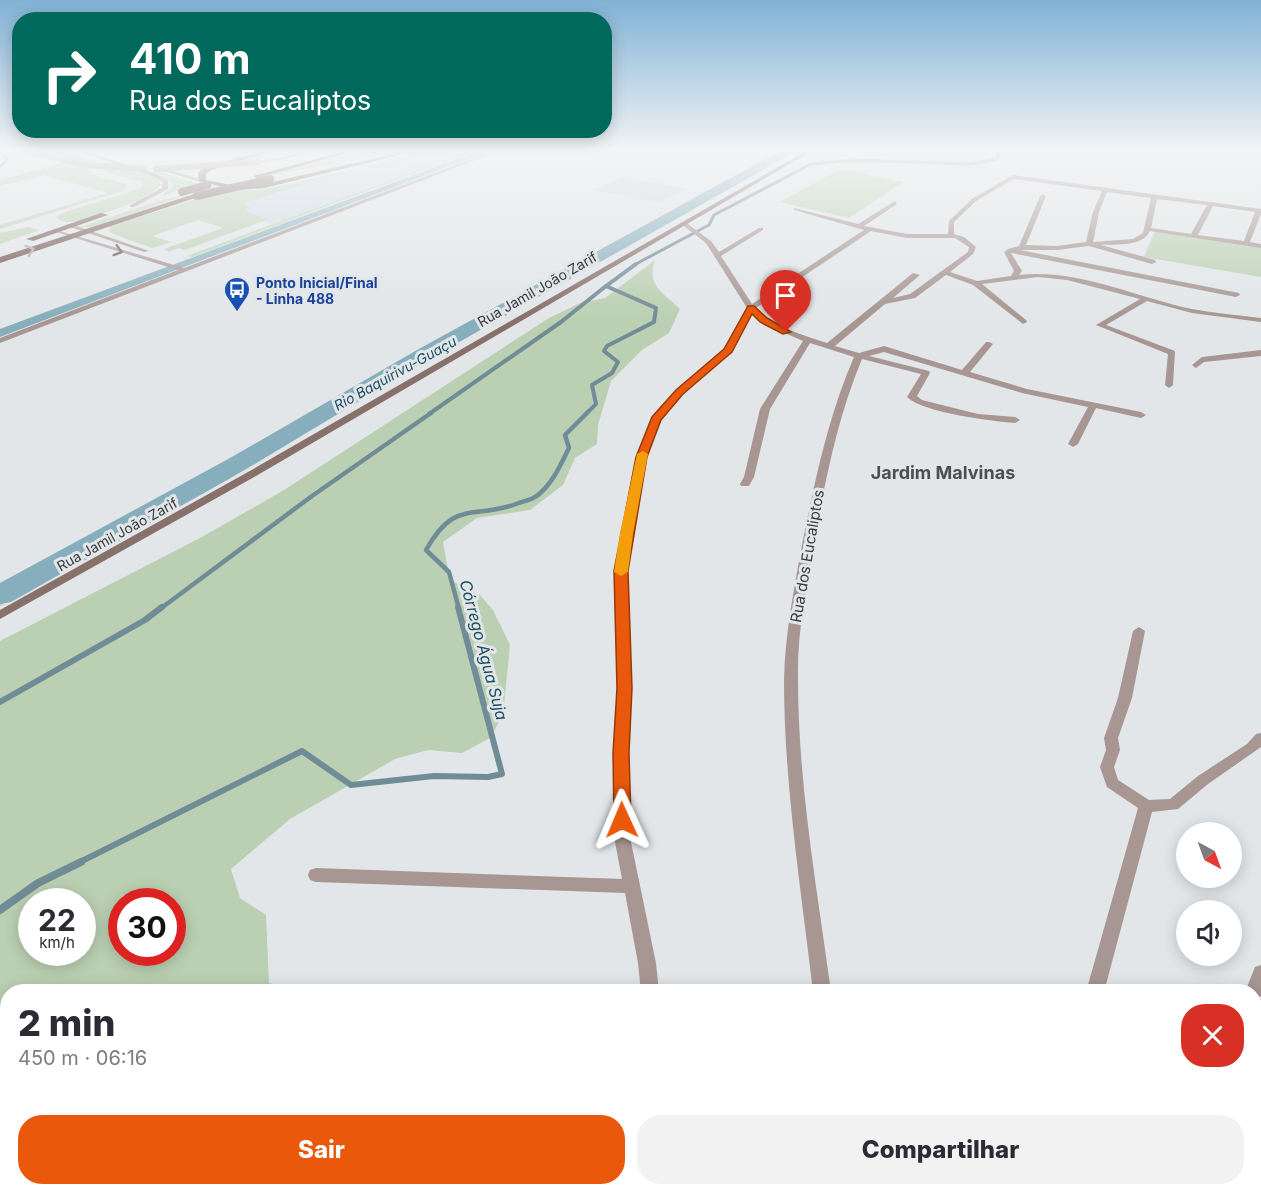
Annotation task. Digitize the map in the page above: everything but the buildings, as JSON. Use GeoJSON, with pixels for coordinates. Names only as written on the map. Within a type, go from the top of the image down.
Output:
{"type":"FeatureCollection","features":[{"type":"Feature","properties":{"kind":"main road"},"geometry":{"type":"LineString","coordinates":[[122,209],[129,207]]}},
{"type":"Feature","properties":{"kind":"main road"},"geometry":{"type":"LineString","coordinates":[[0,260],[163,207]]}},
{"type":"Feature","properties":{"kind":"main road","name":"Rua Jamil João Zarif"},"geometry":{"type":"LineString","coordinates":[[0,615],[232,486],[711,207]]}},
{"type":"Feature","properties":{"kind":"main road"},"geometry":{"type":"LineString","coordinates":[[9,247],[112,212]]}},
{"type":"Feature","properties":{"kind":"street"},"geometry":{"type":"LineString","coordinates":[[0,341],[185,266],[345,207]]}},
{"type":"Feature","properties":{"kind":"street"},"geometry":{"type":"LineString","coordinates":[[861,225],[889,207]]}},
{"type":"Feature","properties":{"kind":"street"},"geometry":{"type":"LineString","coordinates":[[951,235],[951,222],[967,207]]}},
{"type":"Feature","properties":{"kind":"street"},"geometry":{"type":"LineString","coordinates":[[1022,247],[1039,207]]}},
{"type":"Feature","properties":{"kind":"street"},"geometry":{"type":"LineString","coordinates":[[1089,244],[1098,207]]}},
{"type":"Feature","properties":{"kind":"street"},"geometry":{"type":"LineString","coordinates":[[1010,250],[1022,247],[1057,248],[1136,241],[1146,234],[1152,207]]}},
{"type":"Feature","properties":{"kind":"street"},"geometry":{"type":"LineString","coordinates":[[1194,235],[1209,207]]}},
{"type":"Feature","properties":{"kind":"street"},"geometry":{"type":"LineString","coordinates":[[1230,207],[1260,211],[1246,244]]}},
{"type":"Feature","properties":{"kind":"street"},"geometry":{"type":"LineString","coordinates":[[796,209],[911,236],[951,235],[965,239],[973,247],[971,254],[912,296],[883,302]]}},
{"type":"Feature","properties":{"kind":"street"},"geometry":{"type":"LineString","coordinates":[[683,223],[702,235],[718,255],[751,308],[773,326],[859,356],[926,373],[912,397],[919,402],[978,417],[1014,420]]}},
{"type":"Feature","properties":{"kind":"street"},"geometry":{"type":"LineString","coordinates":[[69,225],[185,266]]}},
{"type":"Feature","properties":{"kind":"street"},"geometry":{"type":"LineString","coordinates":[[649,984],[623,842],[621,753],[625,688],[621,571],[639,468],[656,419],[679,392],[728,350],[751,308],[872,228]]}},
{"type":"Feature","properties":{"kind":"street"},"geometry":{"type":"LineString","coordinates":[[718,255],[761,229]]}},
{"type":"Feature","properties":{"kind":"street"},"geometry":{"type":"LineString","coordinates":[[1147,229],[1261,246]]}},
{"type":"Feature","properties":{"kind":"street"},"geometry":{"type":"LineString","coordinates":[[55,230],[166,265],[185,266]]}},
{"type":"Feature","properties":{"kind":"street"},"geometry":{"type":"LineString","coordinates":[[1089,244],[1152,262]]}},
{"type":"Feature","properties":{"kind":"street"},"geometry":{"type":"LineString","coordinates":[[1010,250],[1008,255],[1018,271],[1014,277]]}},
{"type":"Feature","properties":{"kind":"street"},"geometry":{"type":"LineString","coordinates":[[1010,250],[1236,295]]}},
{"type":"Feature","properties":{"kind":"street"},"geometry":{"type":"LineString","coordinates":[[944,272],[976,283],[1023,322]]}},
{"type":"Feature","properties":{"kind":"street"},"geometry":{"type":"LineString","coordinates":[[828,346],[916,275]]}},
{"type":"Feature","properties":{"kind":"street"},"geometry":{"type":"LineString","coordinates":[[976,283],[1038,275],[1067,278],[1192,311],[1261,320]]}},
{"type":"Feature","properties":{"kind":"street"},"geometry":{"type":"LineString","coordinates":[[1146,299],[1100,325],[1172,353],[1169,385]]}},
{"type":"Feature","properties":{"kind":"street"},"geometry":{"type":"LineString","coordinates":[[745,484],[749,477],[765,409],[808,340]]}},
{"type":"Feature","properties":{"kind":"street"},"geometry":{"type":"LineString","coordinates":[[964,374],[989,345]]}},
{"type":"Feature","properties":{"kind":"street"},"geometry":{"type":"LineString","coordinates":[[859,356],[884,349],[1025,392],[1140,415]]}},
{"type":"Feature","properties":{"kind":"street"},"geometry":{"type":"LineString","coordinates":[[1196,365],[1202,360],[1261,353]]}},
{"type":"Feature","properties":{"kind":"street","name":"Rua dos Eucaliptos"},"geometry":{"type":"LineString","coordinates":[[821,984],[794,756],[792,638],[819,484],[842,394],[859,356]]}},
{"type":"Feature","properties":{"kind":"street"},"geometry":{"type":"LineString","coordinates":[[1073,444],[1092,407]]}},
{"type":"Feature","properties":{"kind":"street"},"geometry":{"type":"LineString","coordinates":[[1139,631],[1125,698],[1111,738],[1113,750],[1107,767],[1112,783],[1146,806],[1173,805],[1203,780],[1252,748],[1261,738]]}},
{"type":"Feature","properties":{"kind":"street"},"geometry":{"type":"LineString","coordinates":[[1095,984],[1146,806]]}},
{"type":"Feature","properties":{"kind":"street"},"geometry":{"type":"LineString","coordinates":[[316,874],[631,885]]}},
{"type":"Feature","properties":{"kind":"shaded area"},"geometry":{"type":"Polygon","coordinates":[[[242,207],[319,207],[272,224],[261,221],[266,218],[243,212],[242,207]]]}},
{"type":"Feature","properties":{"kind":"green space"},"geometry":{"type":"Polygon","coordinates":[[[62,207],[71,207],[0,229],[0,225],[62,207]]]}},
{"type":"Feature","properties":{"kind":"green space"},"geometry":{"type":"Polygon","coordinates":[[[82,207],[120,207],[79,221],[69,222],[56,217],[82,207]]]}},
{"type":"Feature","properties":{"kind":"green space"},"geometry":{"type":"Polygon","coordinates":[[[141,207],[152,207],[92,227],[80,227],[141,207]]]}},
{"type":"Feature","properties":{"kind":"green space"},"geometry":{"type":"Polygon","coordinates":[[[172,207],[247,207],[245,211],[268,219],[185,250],[178,248],[169,252],[164,249],[223,228],[198,220],[152,236],[171,242],[152,248],[113,234],[109,230],[111,226],[172,207]]]}},
{"type":"Feature","properties":{"kind":"green space"},"geometry":{"type":"Polygon","coordinates":[[[319,207],[326,207],[192,257],[187,256],[319,207]]]}},
{"type":"Feature","properties":{"kind":"green space"},"geometry":{"type":"Polygon","coordinates":[[[801,207],[866,207],[849,218],[801,207]]]}},
{"type":"Feature","properties":{"kind":"green space"},"geometry":{"type":"Polygon","coordinates":[[[28,227],[40,230],[0,244],[0,233],[28,227]]]}},
{"type":"Feature","properties":{"kind":"green space"},"geometry":{"type":"Polygon","coordinates":[[[1156,229],[1261,246],[1261,277],[1144,257],[1156,229]]]}},
{"type":"Feature","properties":{"kind":"green space"},"geometry":{"type":"Polygon","coordinates":[[[655,260],[654,282],[662,293],[680,309],[669,333],[642,350],[611,381],[598,425],[597,444],[575,458],[563,485],[530,510],[477,518],[443,542],[450,580],[480,595],[493,610],[510,645],[503,715],[490,738],[462,753],[428,750],[395,759],[290,819],[231,869],[240,898],[266,915],[269,983],[272,984],[0,984],[0,641],[200,538],[284,490],[549,318],[580,303],[605,298],[655,260]]]}},
{"type":"Feature","properties":{"kind":"green space"},"geometry":{"type":"Polygon","coordinates":[[[368,388],[373,389],[231,478],[0,606],[0,599],[241,467],[345,400],[368,388]]]}},
{"type":"Feature","properties":{"kind":"waterway"},"geometry":{"type":"LineString","coordinates":[[0,333],[336,207]]}},
{"type":"Feature","properties":{"kind":"waterway","name":"Rio Baquirivu-Guaçu"},"geometry":{"type":"LineString","coordinates":[[0,595],[239,463],[424,354],[689,207]]}},
{"type":"Feature","properties":{"kind":"waterway","name":"Córrego Água Suja"},"geometry":{"type":"LineString","coordinates":[[634,265],[709,225],[714,215],[730,207]]}},
{"type":"Feature","properties":{"kind":"waterway","name":"Córrego Água Suja"},"geometry":{"type":"LineString","coordinates":[[606,286],[636,264]]}},
{"type":"Feature","properties":{"kind":"waterway"},"geometry":{"type":"LineString","coordinates":[[429,414],[561,322],[606,286]]}},
{"type":"Feature","properties":{"kind":"waterway","name":"Córrego Água Suja"},"geometry":{"type":"LineString","coordinates":[[459,609],[449,572],[426,550],[436,534],[455,517],[500,508],[538,495],[560,467],[569,448],[565,435],[596,404],[592,385],[612,373],[618,362],[604,351],[607,346],[654,322],[656,308],[606,286]]}},
{"type":"Feature","properties":{"kind":"waterway"},"geometry":{"type":"LineString","coordinates":[[160,609],[312,496],[431,413]]}},
{"type":"Feature","properties":{"kind":"waterway"},"geometry":{"type":"LineString","coordinates":[[0,702],[145,620],[162,607]]}},
{"type":"Feature","properties":{"kind":"waterway","name":"Córrego Água Suja"},"geometry":{"type":"LineString","coordinates":[[78,863],[302,751],[351,785],[434,776],[488,777],[502,774],[458,607]]}},
{"type":"Feature","properties":{"kind":"waterway","name":"Córrego Água Suja"},"geometry":{"type":"LineString","coordinates":[[0,910],[38,883],[81,862]]}},
{"type":"Feature","properties":{"kind":"slow traffic"},"geometry":{"type":"LineString","coordinates":[[621,572],[626,533],[643,454]]}},
{"type":"Feature","properties":{"kind":"place","name":"Ponto Inicial/Final - Linha 488"},"geometry":{"type":"Point","coordinates":[237,313]}},
{"type":"Feature","properties":{"kind":"district","name":"Jardim Malvinas"},"geometry":{"type":"Point","coordinates":[943,472]}},
{"type":"Feature","properties":{"kind":"route"},"geometry":{"type":"LineString","coordinates":[[622,820],[621,753],[625,688],[621,571],[626,533],[642,457],[651,430],[656,419],[679,392],[728,350],[735,341],[745,315],[751,308],[763,320],[786,332]]}}]}
